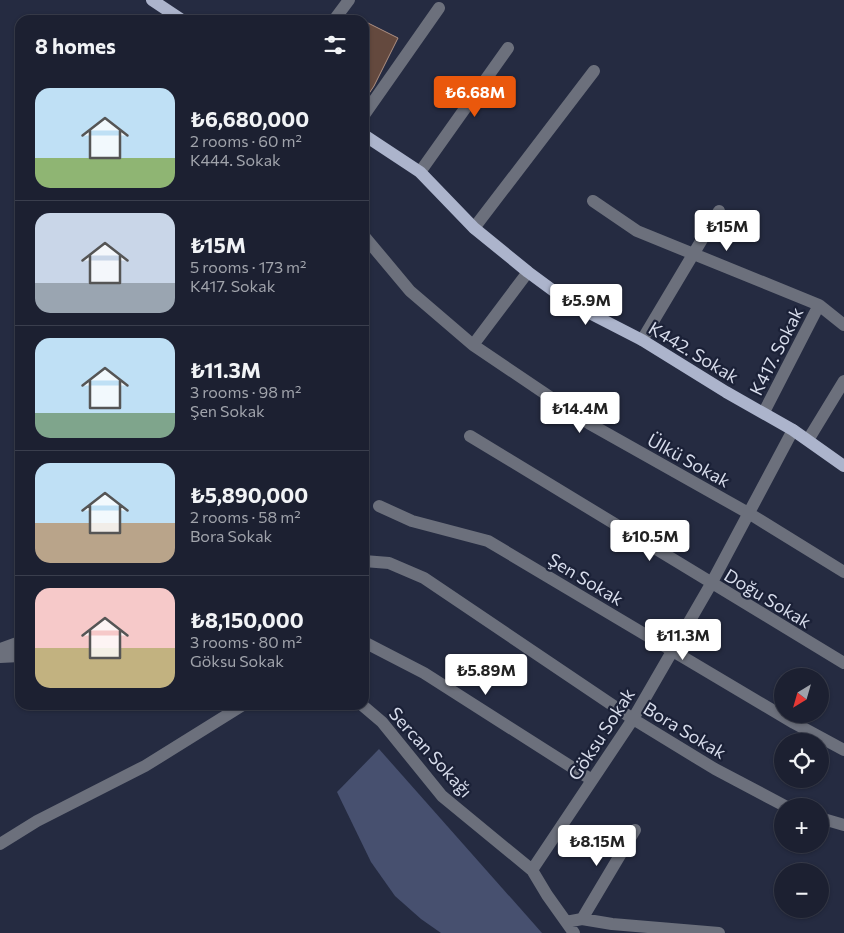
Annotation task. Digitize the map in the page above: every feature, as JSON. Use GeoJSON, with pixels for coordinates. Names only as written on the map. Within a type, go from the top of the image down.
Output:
{"type":"FeatureCollection","features":[{"type":"Feature","properties":{"kind":"main road"},"geometry":{"type":"LineString","coordinates":[[152,0],[174,15]]}},
{"type":"Feature","properties":{"kind":"main road","name":"K442. Sokak"},"geometry":{"type":"LineString","coordinates":[[369,138],[420,172],[474,228],[528,272],[570,302],[642,340],[726,392],[764,412],[794,430],[844,466]]}},
{"type":"Feature","properties":{"kind":"street"},"geometry":{"type":"LineString","coordinates":[[337,15],[347,1]]}},
{"type":"Feature","properties":{"kind":"street"},"geometry":{"type":"LineString","coordinates":[[369,108],[439,8]]}},
{"type":"Feature","properties":{"kind":"street"},"geometry":{"type":"LineString","coordinates":[[420,172],[508,48]]}},
{"type":"Feature","properties":{"kind":"street"},"geometry":{"type":"LineString","coordinates":[[474,228],[594,71]]}},
{"type":"Feature","properties":{"kind":"street","name":"K417. Sokak"},"geometry":{"type":"LineString","coordinates":[[593,201],[637,231],[819,305],[844,325]]}},
{"type":"Feature","properties":{"kind":"street"},"geometry":{"type":"LineString","coordinates":[[642,340],[719,211]]}},
{"type":"Feature","properties":{"kind":"street","name":"Ülkü Sokak"},"geometry":{"type":"LineString","coordinates":[[369,242],[410,290],[473,345],[590,424],[750,514],[844,572]]}},
{"type":"Feature","properties":{"kind":"street"},"geometry":{"type":"LineString","coordinates":[[473,345],[528,272]]}},
{"type":"Feature","properties":{"kind":"street","name":"K417. Sokak"},"geometry":{"type":"LineString","coordinates":[[764,412],[819,305]]}},
{"type":"Feature","properties":{"kind":"street"},"geometry":{"type":"LineString","coordinates":[[808,440],[844,381]]}},
{"type":"Feature","properties":{"kind":"street","name":"Göksu Sokak"},"geometry":{"type":"LineString","coordinates":[[532,870],[633,719],[750,514],[794,430]]}},
{"type":"Feature","properties":{"kind":"street","name":"Doğu Sokak"},"geometry":{"type":"LineString","coordinates":[[470,436],[844,663]]}},
{"type":"Feature","properties":{"kind":"street","name":"Şen Sokak"},"geometry":{"type":"LineString","coordinates":[[379,506],[412,521],[488,541],[672,652],[844,750]]}},
{"type":"Feature","properties":{"kind":"street","name":"Bora Sokak"},"geometry":{"type":"LineString","coordinates":[[369,561],[389,563],[424,578],[633,719],[715,769],[774,800]]}},
{"type":"Feature","properties":{"kind":"street"},"geometry":{"type":"LineString","coordinates":[[0,648],[15,644]]}},
{"type":"Feature","properties":{"kind":"street"},"geometry":{"type":"LineString","coordinates":[[369,644],[424,672],[592,780]]}},
{"type":"Feature","properties":{"kind":"street"},"geometry":{"type":"LineString","coordinates":[[0,657],[15,656]]}},
{"type":"Feature","properties":{"kind":"street"},"geometry":{"type":"LineString","coordinates":[[0,844],[37,821],[145,766],[235,710]]}},
{"type":"Feature","properties":{"kind":"street","name":"Sercan Sokağı"},"geometry":{"type":"LineString","coordinates":[[368,710],[382,722],[442,796],[532,870],[570,928]]}},
{"type":"Feature","properties":{"kind":"street"},"geometry":{"type":"LineString","coordinates":[[829,821],[844,825]]}},
{"type":"Feature","properties":{"kind":"street"},"geometry":{"type":"LineString","coordinates":[[570,928],[582,919],[635,830]]}},
{"type":"Feature","properties":{"kind":"street"},"geometry":{"type":"LineString","coordinates":[[582,919],[612,924],[719,933]]}},
{"type":"Feature","properties":{"kind":"shaded area"},"geometry":{"type":"Polygon","coordinates":[[[379,749],[542,933],[441,933],[421,919],[395,896],[371,862],[337,792],[379,749]]]}},
{"type":"Feature","properties":{"kind":"building"},"geometry":{"type":"Polygon","coordinates":[[[369,24],[398,38],[369,94],[369,24]]]}}]}
